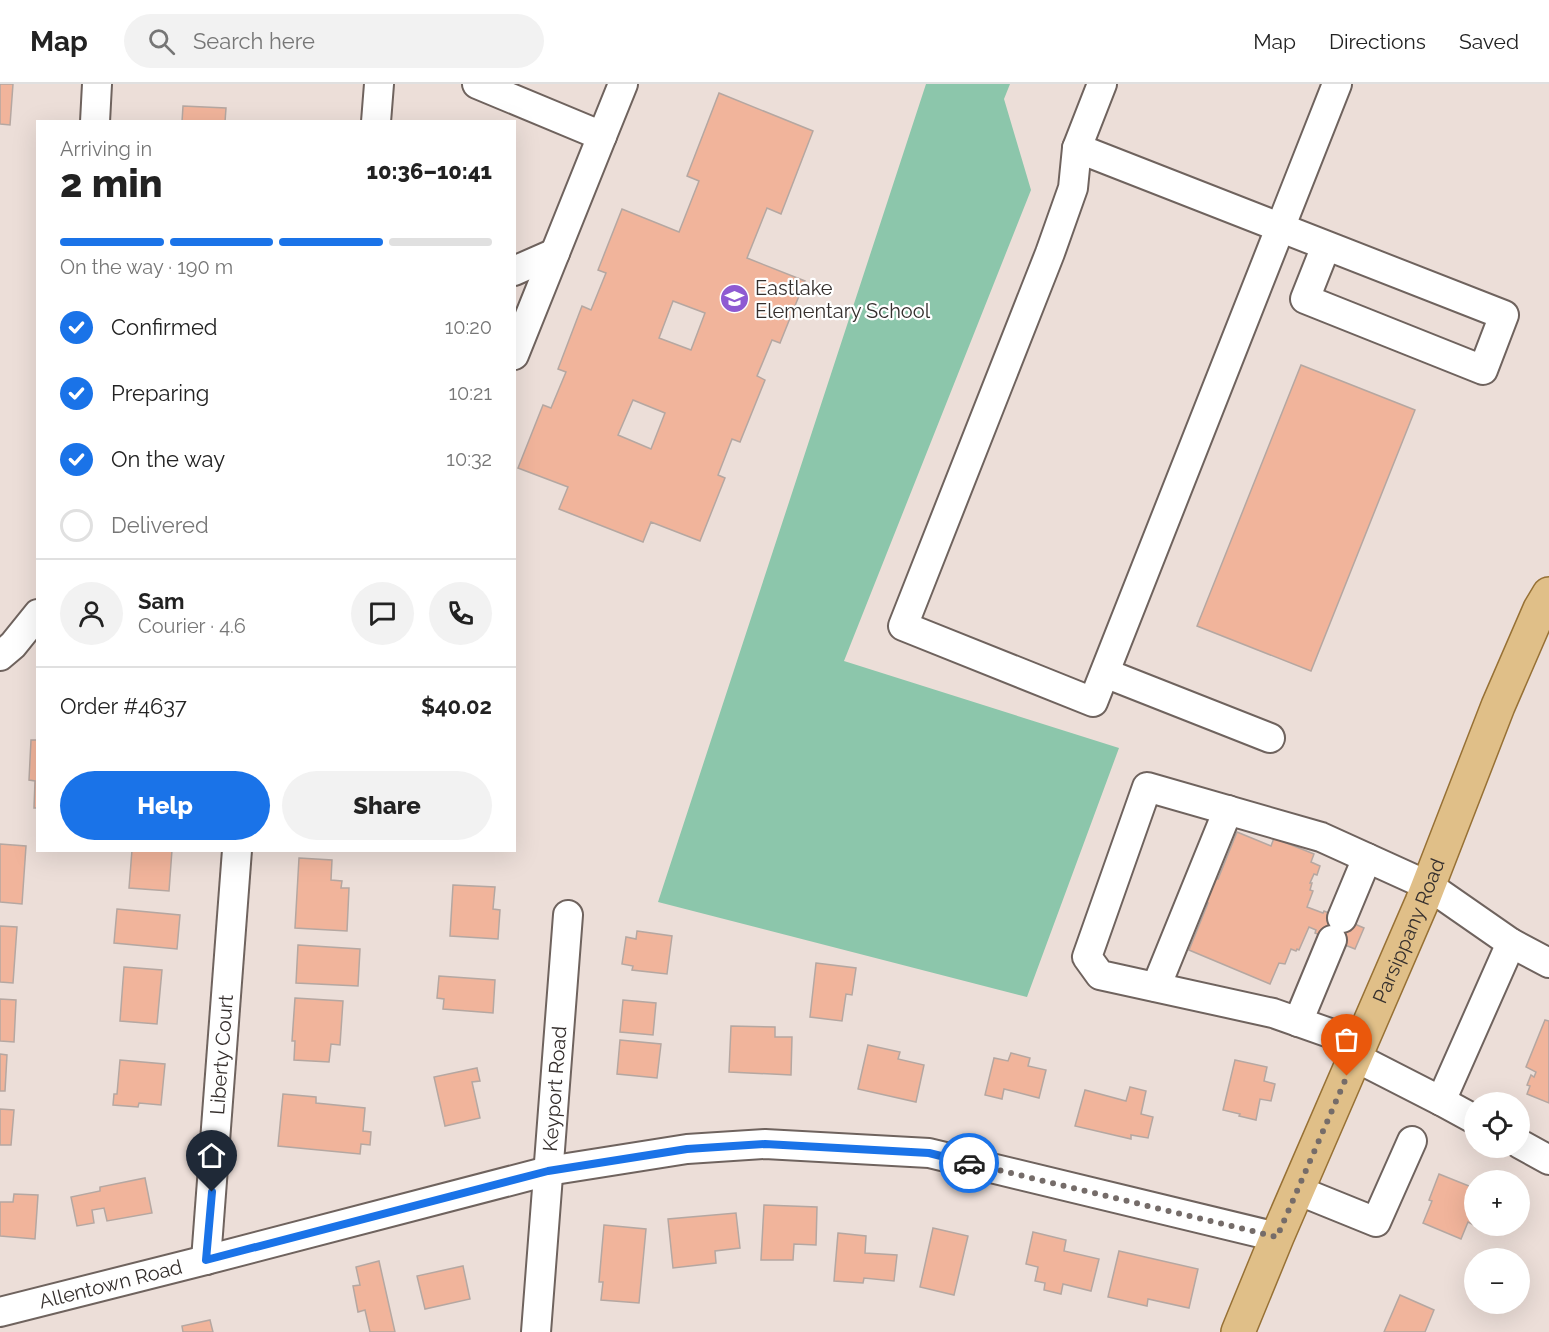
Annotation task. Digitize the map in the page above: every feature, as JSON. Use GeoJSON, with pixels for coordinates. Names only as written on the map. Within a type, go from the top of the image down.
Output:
{"type":"FeatureCollection","features":[{"type":"Feature","properties":{"kind":"main road","name":"Parsippany Road"},"geometry":{"type":"LineString","coordinates":[[1238,1332],[1429,886],[1498,706],[1540,609],[1549,594]]}},
{"type":"Feature","properties":{"kind":"street"},"geometry":{"type":"LineString","coordinates":[[95,120],[97,84]]}},
{"type":"Feature","properties":{"kind":"street"},"geometry":{"type":"LineString","coordinates":[[376,120],[379,84]]}},
{"type":"Feature","properties":{"kind":"street"},"geometry":{"type":"LineString","coordinates":[[477,84],[602,136]]}},
{"type":"Feature","properties":{"kind":"street"},"geometry":{"type":"LineString","coordinates":[[516,350],[623,84]]}},
{"type":"Feature","properties":{"kind":"street"},"geometry":{"type":"LineString","coordinates":[[1102,84],[1077,148],[1074,188],[903,626],[1093,702],[1337,84]]}},
{"type":"Feature","properties":{"kind":"street"},"geometry":{"type":"LineString","coordinates":[[1077,148],[1504,315],[1483,370],[1305,299],[1326,246]]}},
{"type":"Feature","properties":{"kind":"street"},"geometry":{"type":"LineString","coordinates":[[516,270],[555,253]]}},
{"type":"Feature","properties":{"kind":"street"},"geometry":{"type":"LineString","coordinates":[[0,656],[13,645],[36,616]]}},
{"type":"Feature","properties":{"kind":"street"},"geometry":{"type":"LineString","coordinates":[[1105,673],[1270,738]]}},
{"type":"Feature","properties":{"kind":"street"},"geometry":{"type":"LineString","coordinates":[[1464,1114],[1358,1051],[1298,1022],[1273,1013],[1100,975],[1087,957],[1147,787],[1321,837],[1429,886],[1511,943],[1549,963]]}},
{"type":"Feature","properties":{"kind":"street"},"geometry":{"type":"LineString","coordinates":[[1156,987],[1228,810]]}},
{"type":"Feature","properties":{"kind":"street","name":"Liberty Court"},"geometry":{"type":"LineString","coordinates":[[206,1260],[237,852]]}},
{"type":"Feature","properties":{"kind":"street"},"geometry":{"type":"LineString","coordinates":[[1298,1022],[1367,858]]}},
{"type":"Feature","properties":{"kind":"street","name":"Keyport Road"},"geometry":{"type":"LineString","coordinates":[[536,1332],[568,915]]}},
{"type":"Feature","properties":{"kind":"street"},"geometry":{"type":"LineString","coordinates":[[1441,1101],[1511,943]]}},
{"type":"Feature","properties":{"kind":"street"},"geometry":{"type":"LineString","coordinates":[[1297,1190],[1376,1222],[1412,1141]]}},
{"type":"Feature","properties":{"kind":"street","name":"Allentown Road"},"geometry":{"type":"LineString","coordinates":[[0,1312],[548,1171],[687,1149],[765,1144],[929,1153],[1277,1237]]}},
{"type":"Feature","properties":{"kind":"street"},"geometry":{"type":"LineString","coordinates":[[1530,1150],[1549,1160]]}},
{"type":"Feature","properties":{"kind":"green space"},"geometry":{"type":"Polygon","coordinates":[[[926,84],[1010,84],[1004,99],[1031,190],[844,661],[1119,748],[1027,997],[658,902],[926,84]]]}},
{"type":"Feature","properties":{"kind":"building"},"geometry":{"type":"Polygon","coordinates":[[[0,84],[13,84],[10,125],[0,124],[0,84]]]}},
{"type":"Feature","properties":{"kind":"building"},"geometry":{"type":"Polygon","coordinates":[[[719,93],[813,131],[781,214],[767,208],[747,258],[805,281],[780,343],[772,340],[757,376],[765,380],[740,442],[732,439],[718,475],[725,478],[700,541],[651,522],[643,542],[559,509],[568,487],[518,468],[543,405],[551,408],[566,372],[558,369],[582,306],[591,310],[606,273],[598,270],[622,209],[679,232],[699,181],[687,176],[719,93]],[[673,301],[659,338],[691,350],[705,313],[673,301]],[[633,400],[618,435],[651,449],[665,413],[633,400]]]}},
{"type":"Feature","properties":{"kind":"building"},"geometry":{"type":"Polygon","coordinates":[[[183,106],[226,108],[225,120],[182,120],[183,106]]]}},
{"type":"Feature","properties":{"kind":"building"},"geometry":{"type":"Polygon","coordinates":[[[1301,365],[1415,410],[1311,671],[1197,626],[1301,365]]]}},
{"type":"Feature","properties":{"kind":"building"},"geometry":{"type":"Polygon","coordinates":[[[31,740],[36,740],[36,808],[34,808],[35,781],[29,780],[31,740]]]}},
{"type":"Feature","properties":{"kind":"building"},"geometry":{"type":"Polygon","coordinates":[[[1237,832],[1271,846],[1274,838],[1314,854],[1311,862],[1320,866],[1317,875],[1314,874],[1310,883],[1312,883],[1310,890],[1313,891],[1307,907],[1323,913],[1324,911],[1364,928],[1355,949],[1315,933],[1316,930],[1309,927],[1299,950],[1291,949],[1285,964],[1279,963],[1270,984],[1189,950],[1208,903],[1204,902],[1214,877],[1218,879],[1237,832]]]}},
{"type":"Feature","properties":{"kind":"building"},"geometry":{"type":"Polygon","coordinates":[[[0,844],[26,846],[22,904],[0,902],[0,844]]]}},
{"type":"Feature","properties":{"kind":"building"},"geometry":{"type":"Polygon","coordinates":[[[132,852],[172,852],[169,891],[129,888],[132,852]]]}},
{"type":"Feature","properties":{"kind":"building"},"geometry":{"type":"Polygon","coordinates":[[[299,858],[332,860],[331,880],[342,881],[341,888],[349,888],[347,931],[295,928],[299,858]]]}},
{"type":"Feature","properties":{"kind":"building"},"geometry":{"type":"Polygon","coordinates":[[[453,885],[495,887],[493,909],[500,910],[498,939],[450,936],[453,885]]]}},
{"type":"Feature","properties":{"kind":"building"},"geometry":{"type":"Polygon","coordinates":[[[117,909],[180,915],[177,949],[114,943],[117,909]]]}},
{"type":"Feature","properties":{"kind":"building"},"geometry":{"type":"Polygon","coordinates":[[[0,926],[17,927],[13,983],[0,982],[0,926]]]}},
{"type":"Feature","properties":{"kind":"building"},"geometry":{"type":"Polygon","coordinates":[[[637,931],[672,936],[667,974],[632,970],[633,966],[622,964],[626,937],[636,939],[637,931]]]}},
{"type":"Feature","properties":{"kind":"building"},"geometry":{"type":"Polygon","coordinates":[[[298,945],[360,949],[358,986],[296,983],[298,945]]]}},
{"type":"Feature","properties":{"kind":"building"},"geometry":{"type":"Polygon","coordinates":[[[816,963],[856,968],[852,995],[846,994],[842,1021],[810,1017],[816,963]]]}},
{"type":"Feature","properties":{"kind":"building"},"geometry":{"type":"Polygon","coordinates":[[[124,967],[162,970],[157,1024],[120,1021],[124,967]]]}},
{"type":"Feature","properties":{"kind":"building"},"geometry":{"type":"Polygon","coordinates":[[[439,976],[495,980],[493,1013],[443,1009],[444,999],[437,998],[439,976]]]}},
{"type":"Feature","properties":{"kind":"building"},"geometry":{"type":"Polygon","coordinates":[[[295,998],[343,1001],[340,1045],[331,1044],[329,1062],[294,1060],[295,1041],[292,1041],[295,998]]]}},
{"type":"Feature","properties":{"kind":"building"},"geometry":{"type":"Polygon","coordinates":[[[0,999],[16,1000],[14,1042],[0,1041],[0,999]]]}},
{"type":"Feature","properties":{"kind":"building"},"geometry":{"type":"Polygon","coordinates":[[[623,1000],[656,1003],[653,1035],[620,1032],[623,1000]]]}},
{"type":"Feature","properties":{"kind":"building"},"geometry":{"type":"Polygon","coordinates":[[[1545,1020],[1549,1021],[1549,1103],[1530,1095],[1530,1092],[1528,1092],[1530,1086],[1527,1085],[1531,1075],[1534,1077],[1536,1072],[1526,1067],[1545,1020]]]}},
{"type":"Feature","properties":{"kind":"building"},"geometry":{"type":"Polygon","coordinates":[[[731,1026],[775,1027],[775,1037],[792,1037],[791,1075],[729,1072],[731,1026]]]}},
{"type":"Feature","properties":{"kind":"building"},"geometry":{"type":"Polygon","coordinates":[[[620,1040],[661,1044],[657,1078],[617,1074],[620,1040]]]}},
{"type":"Feature","properties":{"kind":"building"},"geometry":{"type":"Polygon","coordinates":[[[868,1045],[900,1052],[898,1059],[924,1065],[916,1102],[858,1089],[868,1045]]]}},
{"type":"Feature","properties":{"kind":"building"},"geometry":{"type":"Polygon","coordinates":[[[1011,1053],[1030,1058],[1028,1066],[1046,1070],[1039,1098],[1004,1089],[1002,1099],[985,1095],[994,1058],[1008,1061],[1011,1053]]]}},
{"type":"Feature","properties":{"kind":"building"},"geometry":{"type":"Polygon","coordinates":[[[0,1054],[7,1055],[5,1091],[0,1091],[0,1054]]]}},
{"type":"Feature","properties":{"kind":"building"},"geometry":{"type":"Polygon","coordinates":[[[120,1060],[165,1064],[161,1105],[139,1103],[138,1107],[113,1105],[114,1094],[117,1094],[120,1060]]]}},
{"type":"Feature","properties":{"kind":"building"},"geometry":{"type":"Polygon","coordinates":[[[1235,1060],[1267,1067],[1264,1081],[1275,1084],[1271,1101],[1260,1099],[1256,1120],[1223,1110],[1235,1060]]]}},
{"type":"Feature","properties":{"kind":"building"},"geometry":{"type":"Polygon","coordinates":[[[477,1068],[480,1081],[472,1082],[480,1118],[445,1126],[434,1077],[477,1068]]]}},
{"type":"Feature","properties":{"kind":"building"},"geometry":{"type":"Polygon","coordinates":[[[1130,1087],[1146,1091],[1141,1114],[1153,1117],[1148,1138],[1131,1135],[1131,1139],[1075,1126],[1085,1090],[1126,1101],[1130,1087]]]}},
{"type":"Feature","properties":{"kind":"building"},"geometry":{"type":"Polygon","coordinates":[[[283,1094],[316,1097],[316,1103],[365,1108],[363,1131],[371,1132],[370,1145],[361,1144],[360,1154],[278,1146],[283,1094]]]}},
{"type":"Feature","properties":{"kind":"building"},"geometry":{"type":"Polygon","coordinates":[[[0,1109],[14,1110],[11,1145],[0,1145],[0,1109]]]}},
{"type":"Feature","properties":{"kind":"building"},"geometry":{"type":"Polygon","coordinates":[[[1439,1174],[1464,1184],[1464,1232],[1461,1239],[1423,1223],[1432,1201],[1429,1200],[1439,1174]]]}},
{"type":"Feature","properties":{"kind":"building"},"geometry":{"type":"Polygon","coordinates":[[[145,1178],[152,1213],[107,1221],[104,1208],[92,1210],[94,1223],[77,1226],[71,1197],[100,1191],[100,1187],[145,1178]]]}},
{"type":"Feature","properties":{"kind":"building"},"geometry":{"type":"Polygon","coordinates":[[[14,1194],[38,1195],[35,1239],[0,1236],[0,1202],[13,1202],[14,1194]]]}},
{"type":"Feature","properties":{"kind":"building"},"geometry":{"type":"Polygon","coordinates":[[[764,1205],[817,1207],[816,1245],[794,1244],[793,1260],[761,1260],[764,1205]]]}},
{"type":"Feature","properties":{"kind":"building"},"geometry":{"type":"Polygon","coordinates":[[[736,1213],[740,1248],[715,1251],[716,1263],[673,1268],[668,1219],[736,1213]]]}},
{"type":"Feature","properties":{"kind":"building"},"geometry":{"type":"Polygon","coordinates":[[[604,1225],[646,1229],[639,1303],[601,1300],[603,1282],[599,1282],[604,1225]]]}},
{"type":"Feature","properties":{"kind":"building"},"geometry":{"type":"Polygon","coordinates":[[[933,1228],[968,1236],[954,1295],[920,1287],[933,1228]]]}},
{"type":"Feature","properties":{"kind":"building"},"geometry":{"type":"Polygon","coordinates":[[[1033,1232],[1066,1240],[1064,1251],[1099,1259],[1091,1291],[1063,1284],[1061,1294],[1044,1290],[1045,1283],[1035,1281],[1038,1267],[1026,1264],[1033,1232]]]}},
{"type":"Feature","properties":{"kind":"building"},"geometry":{"type":"Polygon","coordinates":[[[838,1233],[866,1236],[865,1253],[897,1255],[894,1281],[864,1278],[863,1283],[834,1281],[838,1233]]]}},
{"type":"Feature","properties":{"kind":"building"},"geometry":{"type":"Polygon","coordinates":[[[1119,1251],[1198,1269],[1189,1308],[1148,1299],[1147,1306],[1108,1297],[1119,1251]]]}},
{"type":"Feature","properties":{"kind":"building"},"geometry":{"type":"Polygon","coordinates":[[[379,1261],[395,1332],[370,1332],[365,1310],[358,1312],[353,1286],[360,1285],[356,1267],[379,1261]]]}},
{"type":"Feature","properties":{"kind":"building"},"geometry":{"type":"Polygon","coordinates":[[[463,1266],[470,1299],[425,1309],[417,1276],[463,1266]]]}},
{"type":"Feature","properties":{"kind":"building"},"geometry":{"type":"Polygon","coordinates":[[[1400,1295],[1434,1310],[1425,1332],[1384,1332],[1400,1295]]]}},
{"type":"Feature","properties":{"kind":"building"},"geometry":{"type":"Polygon","coordinates":[[[210,1320],[213,1332],[183,1332],[182,1326],[210,1320]]]}},
{"type":"Feature","properties":{"kind":"way so far"},"geometry":{"type":"LineString","coordinates":[[969,1163],[1277,1237],[1347,1076]]}},
{"type":"Feature","properties":{"kind":"place","name":"Eastlake Elementary School"},"geometry":{"type":"Point","coordinates":[734,299]}},
{"type":"Feature","properties":{"kind":"route"},"geometry":{"type":"LineString","coordinates":[[212,1192],[206,1260],[548,1171],[687,1149],[765,1144],[929,1153],[969,1163]]}}]}
